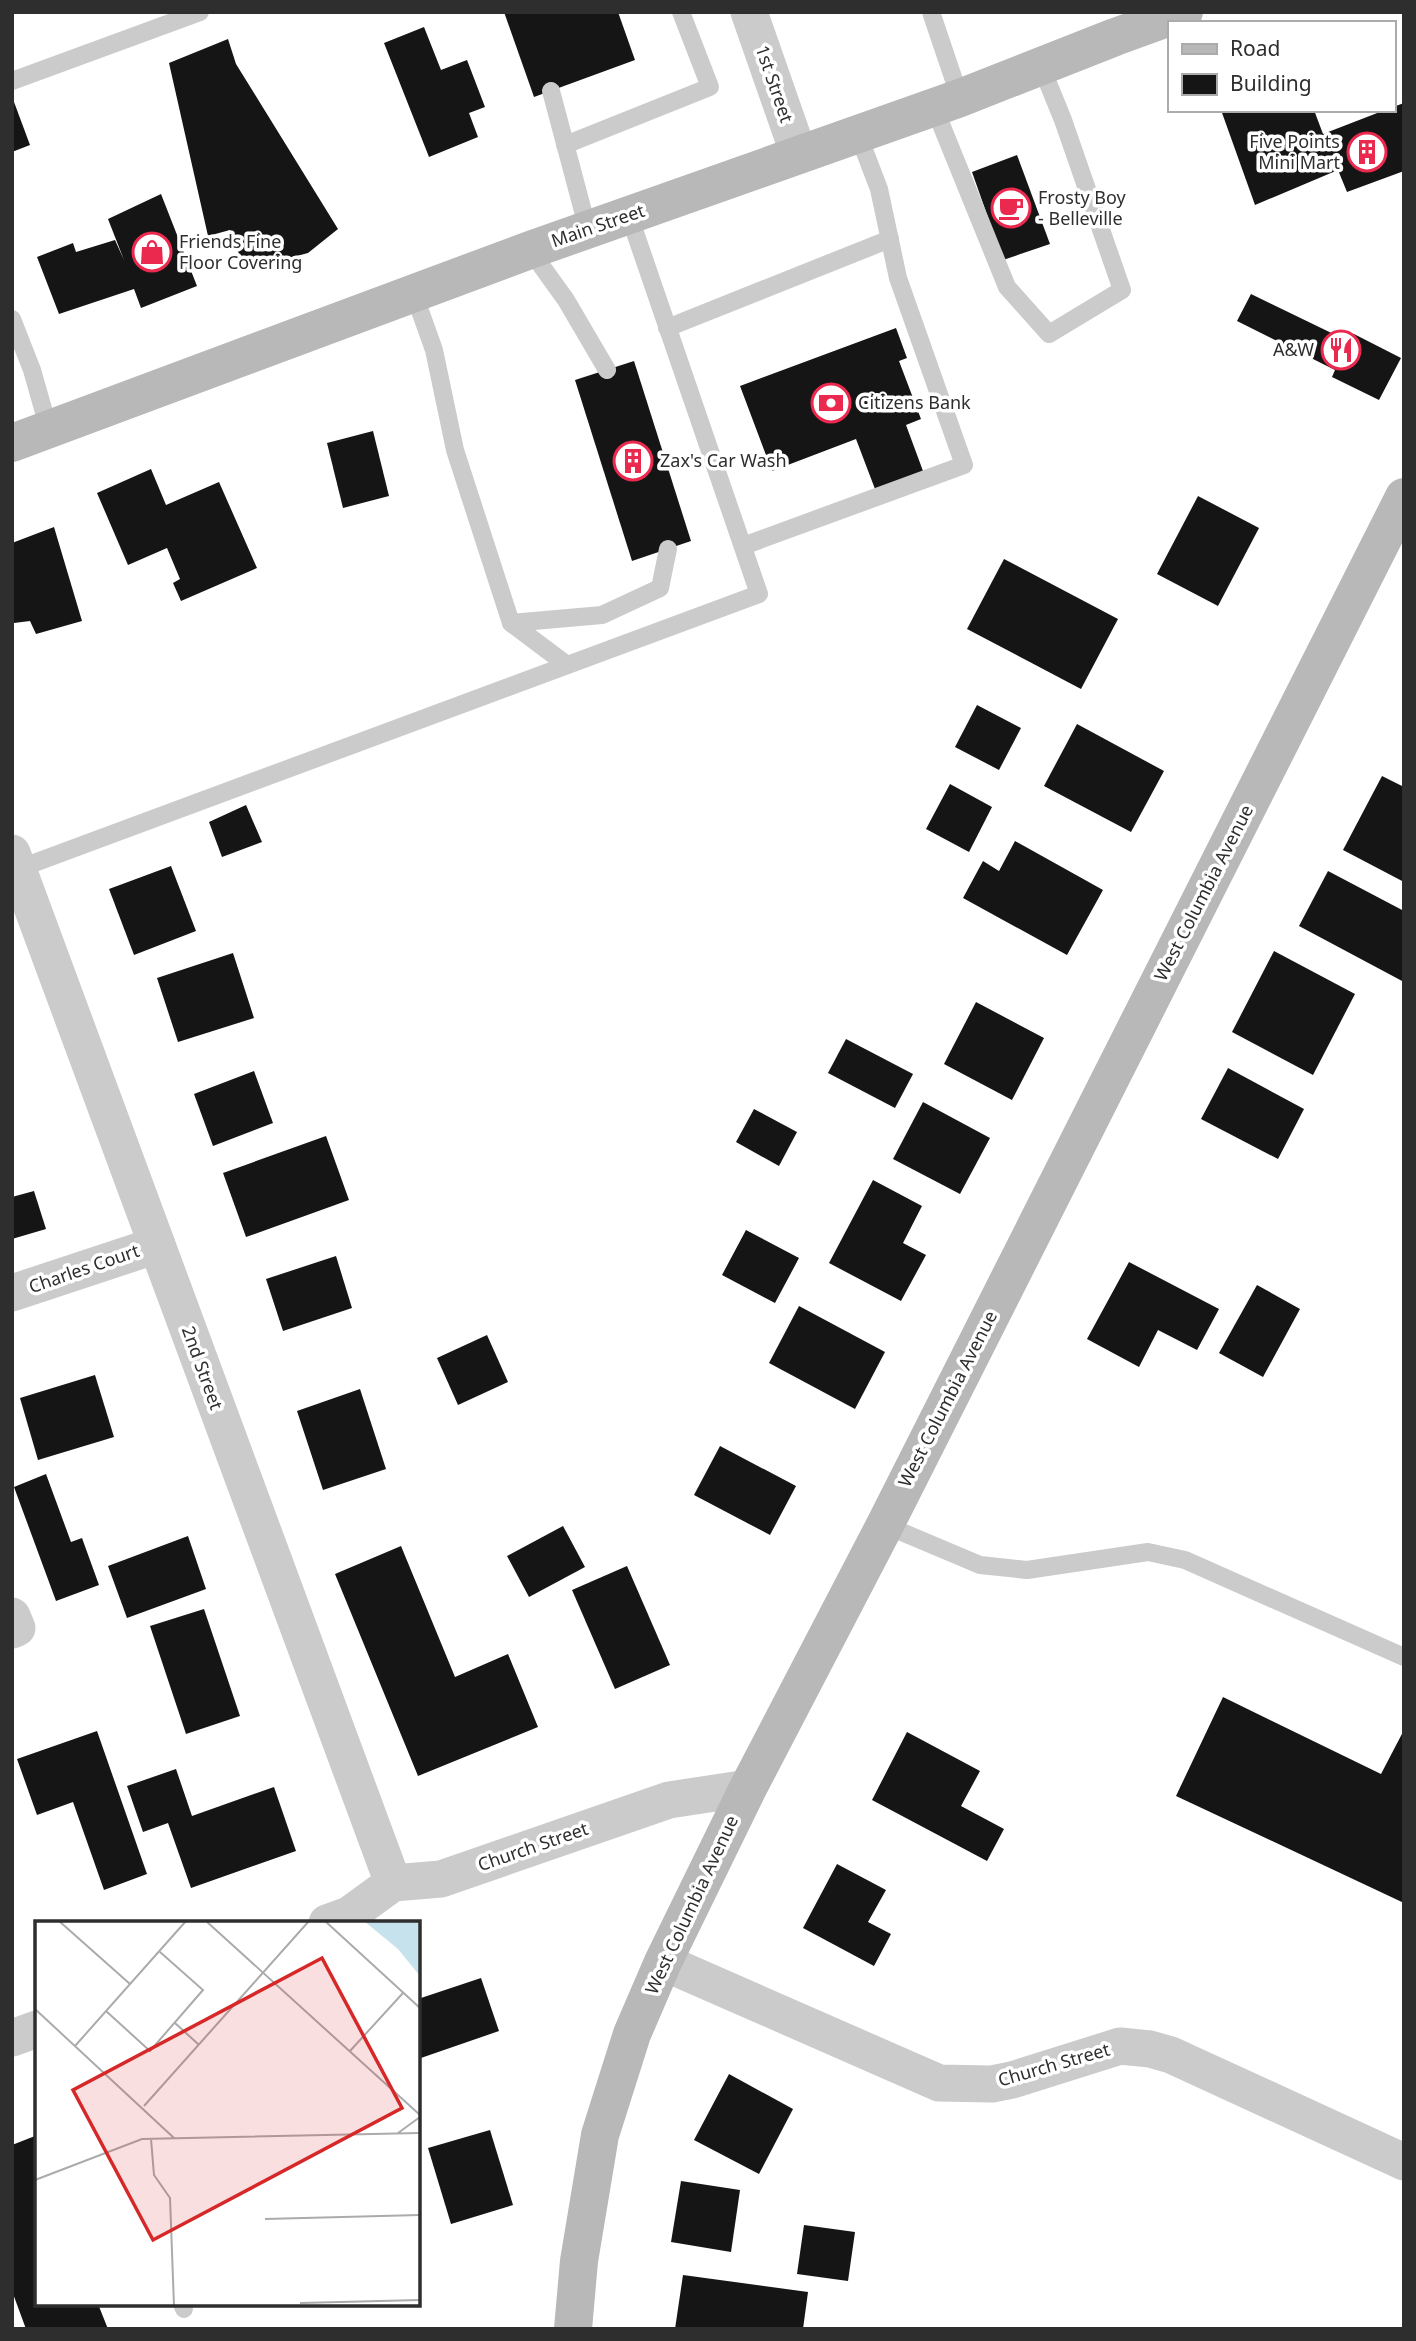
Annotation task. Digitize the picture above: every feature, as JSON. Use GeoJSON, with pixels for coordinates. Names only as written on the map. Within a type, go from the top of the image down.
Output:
{"type":"FeatureCollection","features":[{"type":"Feature","properties":{"kind":"main road","name":"Main Street"},"geometry":{"type":"LineString","coordinates":[[12,443],[530,250],[947,102],[1184,12]]}},
{"type":"Feature","properties":{"kind":"main road","name":"West Columbia Avenue"},"geometry":{"type":"LineString","coordinates":[[573,2329],[579,2261],[600,2135],[632,2034],[663,1962],[748,1788],[885,1525],[1404,497]]}},
{"type":"Feature","properties":{"kind":"street","name":"1st Street"},"geometry":{"type":"LineString","coordinates":[[749,12],[799,155]]}},
{"type":"Feature","properties":{"kind":"street","name":"2nd Street"},"geometry":{"type":"LineString","coordinates":[[15,861],[393,1883]]}},
{"type":"Feature","properties":{"kind":"street","name":"Charles Court"},"geometry":{"type":"LineString","coordinates":[[12,1293],[156,1245]]}},
{"type":"Feature","properties":{"kind":"street"},"geometry":{"type":"LineString","coordinates":[[12,1616],[17,1628],[12,1630]]}},
{"type":"Feature","properties":{"kind":"street","name":"Church Street"},"geometry":{"type":"LineString","coordinates":[[393,1883],[441,1879],[669,1800],[748,1788]]}},
{"type":"Feature","properties":{"kind":"street"},"geometry":{"type":"LineString","coordinates":[[332,1921],[349,1915],[393,1883]]}},
{"type":"Feature","properties":{"kind":"street","name":"Church Street"},"geometry":{"type":"LineString","coordinates":[[663,1962],[939,2082],[992,2084],[1120,2046],[1150,2049],[1171,2055],[1404,2162]]}},
{"type":"Feature","properties":{"kind":"street"},"geometry":{"type":"LineString","coordinates":[[12,2038],[35,2030]]}},
{"type":"Feature","properties":{"kind":"lane"},"geometry":{"type":"LineString","coordinates":[[12,81],[200,12]]}},
{"type":"Feature","properties":{"kind":"lane"},"geometry":{"type":"LineString","coordinates":[[565,145],[710,87],[681,12]]}},
{"type":"Feature","properties":{"kind":"lane"},"geometry":{"type":"LineString","coordinates":[[931,12],[947,102],[1007,287],[1049,334],[1122,290],[1063,120],[1041,66]]}},
{"type":"Feature","properties":{"kind":"lane"},"geometry":{"type":"LineString","coordinates":[[551,90],[588,230]]}},
{"type":"Feature","properties":{"kind":"lane"},"geometry":{"type":"LineString","coordinates":[[743,546],[964,465],[898,278],[879,189],[858,134]]}},
{"type":"Feature","properties":{"kind":"lane"},"geometry":{"type":"LineString","coordinates":[[15,861],[567,666],[759,594],[629,215]]}},
{"type":"Feature","properties":{"kind":"lane"},"geometry":{"type":"LineString","coordinates":[[667,328],[890,239]]}},
{"type":"Feature","properties":{"kind":"lane"},"geometry":{"type":"LineString","coordinates":[[530,250],[566,300],[607,370]]}},
{"type":"Feature","properties":{"kind":"lane"},"geometry":{"type":"LineString","coordinates":[[414,294],[434,350],[455,450],[511,623],[567,666]]}},
{"type":"Feature","properties":{"kind":"lane"},"geometry":{"type":"LineString","coordinates":[[12,319],[32,370],[49,430]]}},
{"type":"Feature","properties":{"kind":"lane"},"geometry":{"type":"LineString","coordinates":[[511,623],[602,615],[660,588],[668,549]]}},
{"type":"Feature","properties":{"kind":"lane"},"geometry":{"type":"LineString","coordinates":[[885,1525],[980,1565],[1003,1568],[1027,1570],[1148,1552],[1185,1560],[1404,1657]]}},
{"type":"Feature","properties":{"kind":"building"},"geometry":{"type":"Polygon","coordinates":[[[504,12],[618,12],[635,60],[534,97],[504,12]]]}},
{"type":"Feature","properties":{"kind":"building"},"geometry":{"type":"Polygon","coordinates":[[[424,27],[441,70],[467,60],[485,107],[469,113],[478,137],[429,157],[384,43],[424,27]]]}},
{"type":"Feature","properties":{"kind":"building"},"geometry":{"type":"Polygon","coordinates":[[[228,39],[236,64],[338,229],[308,253],[245,270],[230,230],[208,236],[169,63],[228,39]]]}},
{"type":"Feature","properties":{"kind":"building"},"geometry":{"type":"Polygon","coordinates":[[[14,102],[30,145],[12,152],[12,103],[14,102]]]}},
{"type":"Feature","properties":{"kind":"building"},"geometry":{"type":"Polygon","coordinates":[[[1404,103],[1404,171],[1347,192],[1338,170],[1255,205],[1222,112],[1315,112],[1323,134],[1380,112],[1395,112],[1395,106],[1404,103]]]}},
{"type":"Feature","properties":{"kind":"building","name":"Frosty Boy - Belleville"},"geometry":{"type":"Polygon","coordinates":[[[1017,155],[1050,244],[1003,260],[972,172],[1017,155]]]}},
{"type":"Feature","properties":{"kind":"building"},"geometry":{"type":"Polygon","coordinates":[[[161,194],[197,286],[141,308],[134,289],[59,314],[37,257],[73,243],[76,252],[115,240],[124,260],[108,219],[161,194]]]}},
{"type":"Feature","properties":{"kind":"building","name":"A&W"},"geometry":{"type":"Polygon","coordinates":[[[1251,294],[1350,342],[1354,334],[1401,358],[1379,400],[1332,377],[1335,370],[1237,321],[1251,294]]]}},
{"type":"Feature","properties":{"kind":"building","name":"Citizens Bank"},"geometry":{"type":"Polygon","coordinates":[[[896,328],[907,358],[899,361],[921,419],[906,425],[923,471],[875,489],[856,439],[772,471],[740,386],[896,328]]]}},
{"type":"Feature","properties":{"kind":"building","name":"Zax's Car Wash"},"geometry":{"type":"Polygon","coordinates":[[[634,361],[691,541],[632,561],[575,380],[634,361]]]}},
{"type":"Feature","properties":{"kind":"building"},"geometry":{"type":"Polygon","coordinates":[[[373,431],[389,496],[343,508],[327,443],[373,431]]]}},
{"type":"Feature","properties":{"kind":"building"},"geometry":{"type":"Polygon","coordinates":[[[151,469],[166,505],[219,482],[257,568],[181,601],[173,583],[180,579],[167,548],[128,565],[97,493],[151,469]]]}},
{"type":"Feature","properties":{"kind":"building"},"geometry":{"type":"Polygon","coordinates":[[[1198,496],[1259,528],[1218,606],[1157,574],[1198,496]]]}},
{"type":"Feature","properties":{"kind":"building"},"geometry":{"type":"Polygon","coordinates":[[[54,527],[82,621],[36,634],[30,621],[14,623],[12,618],[12,543],[54,527]]]}},
{"type":"Feature","properties":{"kind":"building"},"geometry":{"type":"Polygon","coordinates":[[[1004,559],[1118,619],[1081,689],[967,629],[1004,559]]]}},
{"type":"Feature","properties":{"kind":"building"},"geometry":{"type":"Polygon","coordinates":[[[977,705],[1021,728],[999,770],[955,747],[977,705]]]}},
{"type":"Feature","properties":{"kind":"building"},"geometry":{"type":"Polygon","coordinates":[[[1077,724],[1164,771],[1131,832],[1044,786],[1077,724]]]}},
{"type":"Feature","properties":{"kind":"building"},"geometry":{"type":"Polygon","coordinates":[[[1382,776],[1404,787],[1404,882],[1343,850],[1382,776]]]}},
{"type":"Feature","properties":{"kind":"building"},"geometry":{"type":"Polygon","coordinates":[[[950,784],[992,807],[969,852],[926,829],[950,784]]]}},
{"type":"Feature","properties":{"kind":"building"},"geometry":{"type":"Polygon","coordinates":[[[246,805],[262,842],[222,857],[209,822],[246,805]]]}},
{"type":"Feature","properties":{"kind":"building"},"geometry":{"type":"Polygon","coordinates":[[[1015,841],[1103,890],[1067,955],[963,898],[983,861],[999,871],[1015,841]]]}},
{"type":"Feature","properties":{"kind":"building"},"geometry":{"type":"Polygon","coordinates":[[[171,866],[196,931],[134,955],[109,889],[171,866]]]}},
{"type":"Feature","properties":{"kind":"building"},"geometry":{"type":"Polygon","coordinates":[[[1328,871],[1404,911],[1404,982],[1299,926],[1328,871]]]}},
{"type":"Feature","properties":{"kind":"building"},"geometry":{"type":"Polygon","coordinates":[[[1274,951],[1355,994],[1313,1075],[1232,1032],[1274,951]]]}},
{"type":"Feature","properties":{"kind":"building"},"geometry":{"type":"Polygon","coordinates":[[[233,953],[254,1018],[178,1042],[157,978],[233,953]]]}},
{"type":"Feature","properties":{"kind":"building"},"geometry":{"type":"Polygon","coordinates":[[[976,1002],[1044,1038],[1012,1100],[944,1064],[976,1002]]]}},
{"type":"Feature","properties":{"kind":"building"},"geometry":{"type":"Polygon","coordinates":[[[846,1039],[913,1074],[895,1108],[828,1073],[846,1039]]]}},
{"type":"Feature","properties":{"kind":"building"},"geometry":{"type":"Polygon","coordinates":[[[1228,1068],[1304,1109],[1278,1159],[1201,1119],[1228,1068]]]}},
{"type":"Feature","properties":{"kind":"building"},"geometry":{"type":"Polygon","coordinates":[[[254,1071],[273,1123],[213,1146],[194,1094],[254,1071]]]}},
{"type":"Feature","properties":{"kind":"building"},"geometry":{"type":"Polygon","coordinates":[[[923,1102],[990,1138],[960,1194],[893,1159],[923,1102]]]}},
{"type":"Feature","properties":{"kind":"building"},"geometry":{"type":"Polygon","coordinates":[[[754,1109],[797,1132],[779,1166],[736,1142],[754,1109]]]}},
{"type":"Feature","properties":{"kind":"building"},"geometry":{"type":"Polygon","coordinates":[[[326,1136],[349,1200],[246,1237],[223,1173],[326,1136]]]}},
{"type":"Feature","properties":{"kind":"building"},"geometry":{"type":"Polygon","coordinates":[[[873,1180],[922,1206],[903,1243],[926,1255],[901,1301],[829,1263],[873,1180]]]}},
{"type":"Feature","properties":{"kind":"building"},"geometry":{"type":"Polygon","coordinates":[[[34,1191],[46,1229],[12,1239],[12,1197],[34,1191]]]}},
{"type":"Feature","properties":{"kind":"building"},"geometry":{"type":"Polygon","coordinates":[[[746,1230],[799,1258],[775,1303],[722,1275],[746,1230]]]}},
{"type":"Feature","properties":{"kind":"building"},"geometry":{"type":"Polygon","coordinates":[[[336,1256],[352,1308],[283,1331],[266,1279],[336,1256]]]}},
{"type":"Feature","properties":{"kind":"building"},"geometry":{"type":"Polygon","coordinates":[[[1129,1262],[1219,1309],[1197,1350],[1158,1330],[1139,1367],[1087,1339],[1129,1262]]]}},
{"type":"Feature","properties":{"kind":"building"},"geometry":{"type":"Polygon","coordinates":[[[1257,1285],[1300,1309],[1263,1377],[1219,1353],[1257,1285]]]}},
{"type":"Feature","properties":{"kind":"building"},"geometry":{"type":"Polygon","coordinates":[[[799,1306],[885,1352],[855,1409],[769,1363],[799,1306]]]}},
{"type":"Feature","properties":{"kind":"building"},"geometry":{"type":"Polygon","coordinates":[[[487,1335],[508,1382],[458,1405],[437,1358],[487,1335]]]}},
{"type":"Feature","properties":{"kind":"building"},"geometry":{"type":"Polygon","coordinates":[[[95,1375],[114,1437],[38,1460],[20,1398],[95,1375]]]}},
{"type":"Feature","properties":{"kind":"building"},"geometry":{"type":"Polygon","coordinates":[[[360,1389],[386,1469],[323,1490],[297,1411],[360,1389]]]}},
{"type":"Feature","properties":{"kind":"building"},"geometry":{"type":"Polygon","coordinates":[[[720,1446],[796,1486],[770,1535],[694,1495],[720,1446]]]}},
{"type":"Feature","properties":{"kind":"building"},"geometry":{"type":"Polygon","coordinates":[[[46,1474],[71,1542],[82,1538],[99,1585],[56,1601],[14,1487],[46,1474]]]}},
{"type":"Feature","properties":{"kind":"building"},"geometry":{"type":"Polygon","coordinates":[[[563,1526],[585,1567],[529,1597],[507,1556],[563,1526]]]}},
{"type":"Feature","properties":{"kind":"building"},"geometry":{"type":"Polygon","coordinates":[[[188,1536],[206,1589],[127,1618],[108,1566],[188,1536]]]}},
{"type":"Feature","properties":{"kind":"building"},"geometry":{"type":"Polygon","coordinates":[[[401,1546],[455,1677],[508,1654],[538,1727],[418,1776],[335,1574],[401,1546]]]}},
{"type":"Feature","properties":{"kind":"building"},"geometry":{"type":"Polygon","coordinates":[[[627,1566],[670,1665],[615,1689],[572,1590],[627,1566]]]}},
{"type":"Feature","properties":{"kind":"building"},"geometry":{"type":"Polygon","coordinates":[[[204,1609],[240,1716],[186,1734],[150,1626],[204,1609]]]}},
{"type":"Feature","properties":{"kind":"building"},"geometry":{"type":"Polygon","coordinates":[[[1223,1697],[1381,1774],[1404,1730],[1404,1903],[1176,1796],[1223,1697]]]}},
{"type":"Feature","properties":{"kind":"building"},"geometry":{"type":"Polygon","coordinates":[[[97,1731],[147,1874],[104,1890],[73,1802],[37,1815],[17,1759],[97,1731]]]}},
{"type":"Feature","properties":{"kind":"building"},"geometry":{"type":"Polygon","coordinates":[[[907,1732],[980,1771],[961,1806],[1004,1829],[987,1861],[872,1800],[907,1732]]]}},
{"type":"Feature","properties":{"kind":"building"},"geometry":{"type":"Polygon","coordinates":[[[176,1769],[192,1816],[274,1787],[296,1851],[191,1888],[168,1823],[143,1832],[127,1786],[176,1769]]]}},
{"type":"Feature","properties":{"kind":"building"},"geometry":{"type":"Polygon","coordinates":[[[837,1864],[886,1890],[868,1922],[891,1934],[874,1966],[803,1928],[837,1864]]]}},
{"type":"Feature","properties":{"kind":"building"},"geometry":{"type":"Polygon","coordinates":[[[481,1978],[499,2031],[420,2058],[420,1998],[481,1978]]]}},
{"type":"Feature","properties":{"kind":"building"},"geometry":{"type":"Polygon","coordinates":[[[729,2074],[793,2109],[759,2174],[694,2140],[729,2074]]]}},
{"type":"Feature","properties":{"kind":"building"},"geometry":{"type":"Polygon","coordinates":[[[490,2130],[513,2205],[451,2224],[428,2148],[490,2130]]]}},
{"type":"Feature","properties":{"kind":"building"},"geometry":{"type":"Polygon","coordinates":[[[35,2136],[35,2306],[99,2306],[108,2329],[26,2329],[12,2291],[12,2145],[35,2136]]]}},
{"type":"Feature","properties":{"kind":"building"},"geometry":{"type":"Polygon","coordinates":[[[681,2181],[740,2190],[731,2252],[671,2242],[681,2181]]]}},
{"type":"Feature","properties":{"kind":"building"},"geometry":{"type":"Polygon","coordinates":[[[804,2225],[855,2232],[848,2281],[797,2274],[804,2225]]]}},
{"type":"Feature","properties":{"kind":"building"},"geometry":{"type":"Polygon","coordinates":[[[683,2275],[808,2292],[803,2329],[675,2329],[683,2275]]]}},
{"type":"Feature","properties":{"kind":"place","name":"Five Points Mini Mart"},"geometry":{"type":"Point","coordinates":[1367,152]}},
{"type":"Feature","properties":{"kind":"place","name":"Frosty Boy - Belleville"},"geometry":{"type":"Point","coordinates":[1011,208]}},
{"type":"Feature","properties":{"kind":"place","name":"Friends Fine Floor Covering"},"geometry":{"type":"Point","coordinates":[152,252]}},
{"type":"Feature","properties":{"kind":"place","name":"A&W"},"geometry":{"type":"Point","coordinates":[1341,350]}},
{"type":"Feature","properties":{"kind":"place","name":"Citizens Bank"},"geometry":{"type":"Point","coordinates":[831,403]}},
{"type":"Feature","properties":{"kind":"place","name":"Zax's Car Wash"},"geometry":{"type":"Point","coordinates":[633,461]}}]}
